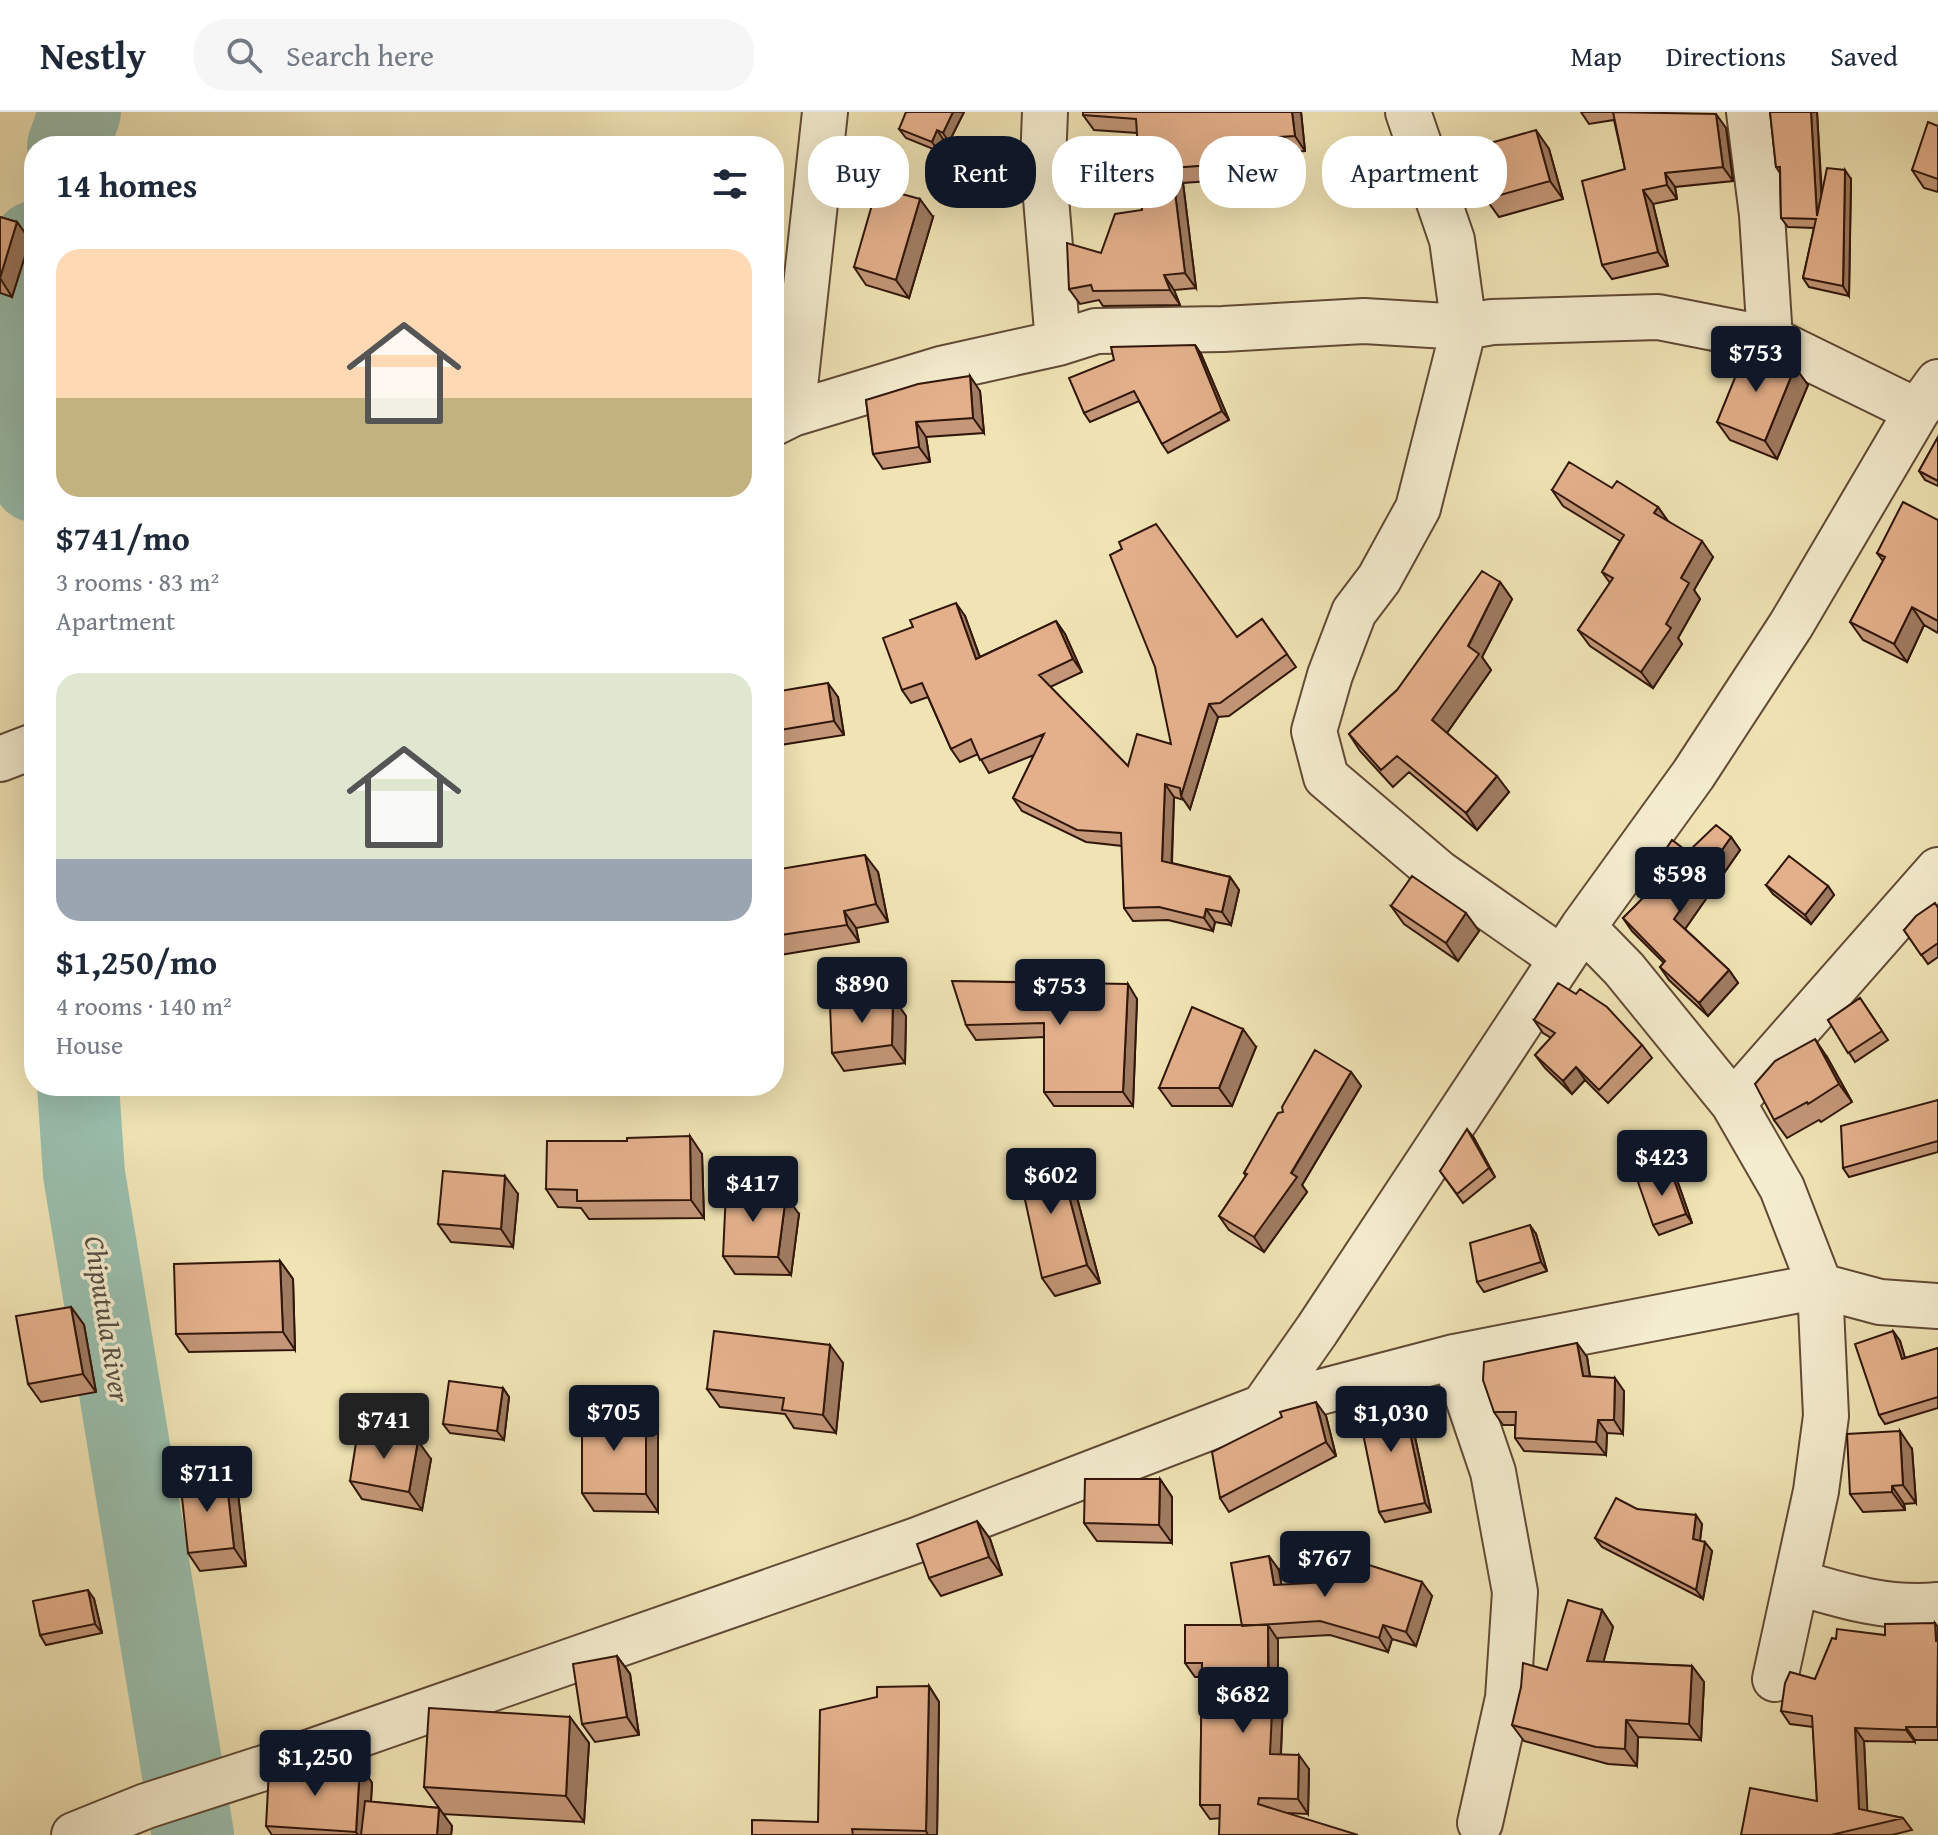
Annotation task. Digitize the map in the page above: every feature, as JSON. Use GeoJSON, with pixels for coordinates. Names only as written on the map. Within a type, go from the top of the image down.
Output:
{"type":"FeatureCollection","features":[{"type":"Feature","properties":{"kind":"street"},"geometry":{"type":"LineString","coordinates":[[784,411],[825,112]]}},
{"type":"Feature","properties":{"kind":"street"},"geometry":{"type":"LineString","coordinates":[[1045,112],[1043,162],[1058,343]]}},
{"type":"Feature","properties":{"kind":"street"},"geometry":{"type":"LineString","coordinates":[[1408,112],[1452,240],[1464,327],[1418,508],[1379,579],[1354,612],[1330,675],[1314,731],[1326,777],[1439,873],[1624,969],[1733,1103],[1782,1188],[1820,1286],[1826,1416],[1816,1491],[1775,1679]]}},
{"type":"Feature","properties":{"kind":"street"},"geometry":{"type":"LineString","coordinates":[[1749,112],[1762,215],[1770,339]]}},
{"type":"Feature","properties":{"kind":"street"},"geometry":{"type":"LineString","coordinates":[[784,418],[941,369],[1058,343],[1096,331],[1223,329],[1364,321],[1464,327],[1492,322],[1658,317],[1770,339],[1927,396],[1791,625],[1693,775],[1573,943],[1263,1407]]}},
{"type":"Feature","properties":{"kind":"street"},"geometry":{"type":"LineString","coordinates":[[0,759],[24,750]]}},
{"type":"Feature","properties":{"kind":"street"},"geometry":{"type":"LineString","coordinates":[[1733,1103],[1938,870]]}},
{"type":"Feature","properties":{"kind":"street"},"geometry":{"type":"LineString","coordinates":[[74,1835],[146,1806],[273,1765],[903,1545],[1263,1407],[1454,1357],[1820,1286],[1880,1302],[1938,1306]]}},
{"type":"Feature","properties":{"kind":"street"},"geometry":{"type":"LineString","coordinates":[[1454,1357],[1493,1472],[1515,1592],[1508,1698],[1480,1823]]}},
{"type":"Feature","properties":{"kind":"street"},"geometry":{"type":"LineString","coordinates":[[1796,1582],[1866,1602],[1938,1605]]}},
{"type":"Feature","properties":{"kind":"building"},"geometry":{"type":"Polygon","coordinates":[[[906,112],[953,112],[943,133],[937,130],[934,136],[925,136],[925,139],[899,129],[906,112]]]}},
{"type":"Feature","properties":{"kind":"building"},"geometry":{"type":"Polygon","coordinates":[[[1083,112],[1292,112],[1295,136],[1199,136],[1199,166],[1183,167],[1183,136],[1137,136],[1136,119],[1083,115],[1083,112]]]}},
{"type":"Feature","properties":{"kind":"building"},"geometry":{"type":"Polygon","coordinates":[[[1613,112],[1716,114],[1723,167],[1665,173],[1667,185],[1643,190],[1658,252],[1602,265],[1582,181],[1625,169],[1613,112]]]}},
{"type":"Feature","properties":{"kind":"building"},"geometry":{"type":"Polygon","coordinates":[[[1770,112],[1811,112],[1817,216],[1827,168],[1845,170],[1843,286],[1803,278],[1816,219],[1781,218],[1780,167],[1776,167],[1770,112]]]}},
{"type":"Feature","properties":{"kind":"building"},"geometry":{"type":"Polygon","coordinates":[[[1928,122],[1938,126],[1938,179],[1912,170],[1928,122]]]}},
{"type":"Feature","properties":{"kind":"building"},"geometry":{"type":"Polygon","coordinates":[[[1536,130],[1550,181],[1507,193],[1507,138],[1536,130]]]}},
{"type":"Feature","properties":{"kind":"building"},"geometry":{"type":"Polygon","coordinates":[[[909,196],[920,199],[896,280],[854,267],[871,208],[909,208],[909,196]]]}},
{"type":"Feature","properties":{"kind":"building"},"geometry":{"type":"Polygon","coordinates":[[[1177,208],[1185,273],[1164,275],[1170,290],[1093,291],[1091,285],[1069,289],[1067,243],[1101,253],[1115,214],[1177,208]]]}},
{"type":"Feature","properties":{"kind":"building"},"geometry":{"type":"Polygon","coordinates":[[[0,217],[17,222],[0,278],[0,217]]]}},
{"type":"Feature","properties":{"kind":"building"},"geometry":{"type":"Polygon","coordinates":[[[1195,345],[1222,411],[1162,444],[1134,391],[1084,413],[1069,378],[1114,360],[1111,347],[1195,345]]]}},
{"type":"Feature","properties":{"kind":"building"},"geometry":{"type":"Polygon","coordinates":[[[1747,348],[1795,367],[1765,441],[1717,422],[1747,348]]]}},
{"type":"Feature","properties":{"kind":"building"},"geometry":{"type":"Polygon","coordinates":[[[970,376],[973,418],[916,422],[919,447],[873,454],[866,400],[918,384],[970,376]]]}},
{"type":"Feature","properties":{"kind":"building"},"geometry":{"type":"Polygon","coordinates":[[[1938,437],[1938,481],[1919,471],[1938,437]]]}},
{"type":"Feature","properties":{"kind":"building"},"geometry":{"type":"Polygon","coordinates":[[[1569,462],[1612,488],[1617,481],[1658,507],[1654,513],[1702,541],[1681,578],[1689,583],[1666,624],[1671,628],[1641,672],[1578,630],[1613,578],[1602,572],[1624,535],[1552,490],[1569,462]]]}},
{"type":"Feature","properties":{"kind":"building"},"geometry":{"type":"Polygon","coordinates":[[[1903,502],[1938,520],[1938,621],[1912,607],[1894,644],[1850,622],[1885,557],[1877,553],[1903,502]]]}},
{"type":"Feature","properties":{"kind":"building"},"geometry":{"type":"Polygon","coordinates":[[[1156,524],[1237,637],[1262,619],[1287,654],[1220,703],[1209,704],[1181,796],[1180,788],[1165,784],[1162,861],[1230,877],[1222,912],[1206,909],[1204,918],[1159,907],[1124,908],[1121,833],[1077,830],[1013,798],[1044,734],[980,760],[971,739],[951,749],[922,683],[902,690],[883,638],[913,627],[910,620],[956,603],[976,659],[1056,621],[1073,659],[1039,675],[1128,766],[1137,734],[1171,744],[1155,667],[1110,555],[1122,549],[1119,542],[1156,524]]]}},
{"type":"Feature","properties":{"kind":"building"},"geometry":{"type":"Polygon","coordinates":[[[1482,571],[1500,582],[1468,646],[1479,654],[1432,720],[1497,776],[1466,813],[1397,756],[1381,770],[1349,734],[1397,690],[1482,571]]]}},
{"type":"Feature","properties":{"kind":"building"},"geometry":{"type":"Polygon","coordinates":[[[828,683],[834,721],[784,729],[784,690],[828,683]]]}},
{"type":"Feature","properties":{"kind":"building"},"geometry":{"type":"Polygon","coordinates":[[[1716,825],[1731,837],[1674,919],[1729,970],[1699,1003],[1660,967],[1665,961],[1623,918],[1658,883],[1648,876],[1672,840],[1688,852],[1716,825]]]}},
{"type":"Feature","properties":{"kind":"building"},"geometry":{"type":"Polygon","coordinates":[[[865,855],[876,904],[844,911],[847,925],[784,934],[784,868],[865,855]]]}},
{"type":"Feature","properties":{"kind":"building"},"geometry":{"type":"Polygon","coordinates":[[[1789,856],[1828,886],[1805,915],[1766,885],[1789,856]]]}},
{"type":"Feature","properties":{"kind":"building"},"geometry":{"type":"Polygon","coordinates":[[[1412,876],[1466,913],[1446,943],[1391,906],[1412,876]]]}},
{"type":"Feature","properties":{"kind":"building"},"geometry":{"type":"Polygon","coordinates":[[[1935,903],[1938,908],[1938,943],[1921,955],[1904,930],[1916,916],[1935,903]]]}},
{"type":"Feature","properties":{"kind":"building"},"geometry":{"type":"Polygon","coordinates":[[[952,981],[1128,984],[1123,1092],[1044,1092],[1044,1023],[966,1025],[952,981]]]}},
{"type":"Feature","properties":{"kind":"building"},"geometry":{"type":"Polygon","coordinates":[[[1558,983],[1576,994],[1580,989],[1607,1007],[1642,1045],[1599,1090],[1576,1067],[1563,1081],[1535,1055],[1555,1033],[1534,1020],[1558,983]]]}},
{"type":"Feature","properties":{"kind":"building"},"geometry":{"type":"Polygon","coordinates":[[[893,998],[892,1045],[832,1053],[830,1006],[893,998]]]}},
{"type":"Feature","properties":{"kind":"building"},"geometry":{"type":"Polygon","coordinates":[[[1860,998],[1882,1031],[1848,1053],[1828,1020],[1860,998]]]}},
{"type":"Feature","properties":{"kind":"building"},"geometry":{"type":"Polygon","coordinates":[[[1192,1007],[1243,1029],[1219,1088],[1159,1088],[1192,1007]]]}},
{"type":"Feature","properties":{"kind":"building"},"geometry":{"type":"Polygon","coordinates":[[[1815,1039],[1839,1084],[1808,1104],[1774,1120],[1755,1084],[1775,1061],[1815,1039]]]}},
{"type":"Feature","properties":{"kind":"building"},"geometry":{"type":"Polygon","coordinates":[[[1315,1050],[1351,1072],[1291,1173],[1297,1177],[1254,1237],[1219,1216],[1247,1174],[1244,1173],[1278,1113],[1283,1112],[1282,1107],[1315,1050]]]}},
{"type":"Feature","properties":{"kind":"building"},"geometry":{"type":"Polygon","coordinates":[[[1938,1100],[1938,1141],[1843,1168],[1841,1126],[1938,1100]]]}},
{"type":"Feature","properties":{"kind":"building"},"geometry":{"type":"Polygon","coordinates":[[[1467,1129],[1489,1168],[1457,1194],[1440,1171],[1467,1129]]]}},
{"type":"Feature","properties":{"kind":"building"},"geometry":{"type":"Polygon","coordinates":[[[690,1136],[691,1200],[577,1201],[577,1190],[546,1189],[547,1141],[627,1141],[627,1138],[690,1136]]]}},
{"type":"Feature","properties":{"kind":"building"},"geometry":{"type":"Polygon","coordinates":[[[1058,1154],[1087,1265],[1042,1278],[1017,1163],[1058,1154]]]}},
{"type":"Feature","properties":{"kind":"building"},"geometry":{"type":"Polygon","coordinates":[[[443,1171],[505,1176],[501,1229],[438,1224],[443,1171]]]}},
{"type":"Feature","properties":{"kind":"building"},"geometry":{"type":"Polygon","coordinates":[[[1671,1171],[1686,1214],[1653,1225],[1638,1182],[1671,1171]]]}},
{"type":"Feature","properties":{"kind":"building"},"geometry":{"type":"Polygon","coordinates":[[[726,1191],[786,1196],[778,1257],[723,1256],[726,1191]]]}},
{"type":"Feature","properties":{"kind":"building"},"geometry":{"type":"Polygon","coordinates":[[[1530,1225],[1541,1262],[1477,1282],[1470,1243],[1530,1225]]]}},
{"type":"Feature","properties":{"kind":"building"},"geometry":{"type":"Polygon","coordinates":[[[280,1261],[283,1332],[176,1334],[174,1264],[280,1261]]]}},
{"type":"Feature","properties":{"kind":"building"},"geometry":{"type":"Polygon","coordinates":[[[71,1307],[83,1374],[28,1384],[16,1316],[71,1307]]]}},
{"type":"Feature","properties":{"kind":"building"},"geometry":{"type":"Polygon","coordinates":[[[714,1331],[830,1345],[823,1415],[782,1410],[784,1398],[707,1389],[714,1331]]]}},
{"type":"Feature","properties":{"kind":"building"},"geometry":{"type":"Polygon","coordinates":[[[1893,1331],[1902,1359],[1938,1348],[1938,1397],[1879,1415],[1855,1344],[1893,1331]]]}},
{"type":"Feature","properties":{"kind":"building"},"geometry":{"type":"Polygon","coordinates":[[[1577,1343],[1583,1376],[1615,1378],[1614,1420],[1598,1420],[1596,1442],[1515,1438],[1516,1412],[1494,1412],[1483,1380],[1484,1362],[1577,1343]]]}},
{"type":"Feature","properties":{"kind":"building"},"geometry":{"type":"Polygon","coordinates":[[[449,1381],[503,1388],[497,1431],[443,1424],[449,1381]]]}},
{"type":"Feature","properties":{"kind":"building"},"geometry":{"type":"Polygon","coordinates":[[[1401,1391],[1425,1503],[1379,1512],[1358,1409],[1401,1391]]]}},
{"type":"Feature","properties":{"kind":"building"},"geometry":{"type":"Polygon","coordinates":[[[1316,1402],[1326,1442],[1220,1498],[1212,1452],[1282,1417],[1280,1412],[1316,1402]]]}},
{"type":"Feature","properties":{"kind":"building"},"geometry":{"type":"Polygon","coordinates":[[[582,1412],[646,1412],[646,1494],[582,1493],[582,1412]]]}},
{"type":"Feature","properties":{"kind":"building"},"geometry":{"type":"Polygon","coordinates":[[[358,1430],[418,1441],[409,1492],[350,1481],[358,1430]]]}},
{"type":"Feature","properties":{"kind":"building"},"geometry":{"type":"Polygon","coordinates":[[[1900,1431],[1903,1485],[1892,1486],[1892,1492],[1850,1494],[1847,1434],[1900,1431]]]}},
{"type":"Feature","properties":{"kind":"building"},"geometry":{"type":"Polygon","coordinates":[[[226,1475],[234,1548],[188,1553],[180,1479],[226,1475]]]}},
{"type":"Feature","properties":{"kind":"building"},"geometry":{"type":"Polygon","coordinates":[[[1085,1479],[1160,1479],[1159,1525],[1084,1523],[1085,1479]]]}},
{"type":"Feature","properties":{"kind":"building"},"geometry":{"type":"Polygon","coordinates":[[[1616,1498],[1637,1509],[1696,1515],[1693,1539],[1705,1542],[1696,1590],[1595,1538],[1616,1498]]]}},
{"type":"Feature","properties":{"kind":"building"},"geometry":{"type":"Polygon","coordinates":[[[977,1521],[989,1557],[929,1578],[917,1544],[977,1521]]]}},
{"type":"Feature","properties":{"kind":"building"},"geometry":{"type":"Polygon","coordinates":[[[1269,1556],[1274,1585],[1365,1580],[1369,1565],[1422,1582],[1406,1632],[1383,1625],[1379,1638],[1320,1621],[1242,1626],[1231,1563],[1269,1556]]]}},
{"type":"Feature","properties":{"kind":"building"},"geometry":{"type":"Polygon","coordinates":[[[88,1590],[95,1624],[40,1635],[33,1601],[88,1590]]]}},
{"type":"Feature","properties":{"kind":"building"},"geometry":{"type":"Polygon","coordinates":[[[1568,1600],[1602,1610],[1587,1661],[1692,1666],[1689,1724],[1626,1720],[1625,1749],[1596,1747],[1512,1725],[1523,1663],[1547,1670],[1568,1600]]]}},
{"type":"Feature","properties":{"kind":"building"},"geometry":{"type":"Polygon","coordinates":[[[1935,1623],[1938,1641],[1937,1727],[1906,1727],[1906,1730],[1855,1728],[1859,1809],[1903,1818],[1831,1835],[1741,1835],[1750,1788],[1817,1801],[1812,1716],[1781,1711],[1790,1672],[1815,1679],[1832,1638],[1836,1639],[1837,1629],[1885,1635],[1885,1624],[1935,1623]]]}},
{"type":"Feature","properties":{"kind":"building"},"geometry":{"type":"Polygon","coordinates":[[[1185,1625],[1268,1625],[1268,1691],[1273,1691],[1270,1754],[1299,1755],[1298,1799],[1259,1798],[1258,1804],[1358,1835],[1219,1835],[1220,1805],[1200,1805],[1202,1663],[1185,1663],[1185,1625]]]}},
{"type":"Feature","properties":{"kind":"building"},"geometry":{"type":"Polygon","coordinates":[[[617,1656],[627,1717],[582,1724],[573,1664],[617,1656]]]}},
{"type":"Feature","properties":{"kind":"building"},"geometry":{"type":"Polygon","coordinates":[[[929,1686],[926,1831],[852,1829],[853,1835],[752,1835],[752,1820],[818,1822],[820,1710],[877,1697],[877,1687],[929,1686]]]}},
{"type":"Feature","properties":{"kind":"building"},"geometry":{"type":"Polygon","coordinates":[[[429,1708],[570,1717],[566,1796],[424,1787],[429,1708]]]}},
{"type":"Feature","properties":{"kind":"building"},"geometry":{"type":"Polygon","coordinates":[[[322,1762],[360,1765],[356,1832],[266,1826],[269,1770],[321,1773],[322,1762]]]}},
{"type":"Feature","properties":{"kind":"building"},"geometry":{"type":"Polygon","coordinates":[[[365,1801],[439,1808],[437,1835],[361,1835],[365,1801]]]}},
{"type":"Feature","properties":{"kind":"waterway","name":"Chiputula River"},"geometry":{"type":"LineString","coordinates":[[72,136],[80,112]]}},
{"type":"Feature","properties":{"kind":"waterway","name":"Chiputula River"},"geometry":{"type":"LineString","coordinates":[[24,271],[20,283],[24,340]]}},
{"type":"Feature","properties":{"kind":"waterway","name":"Chiputula River"},"geometry":{"type":"LineString","coordinates":[[79,1096],[84,1174],[193,1835]]}}]}
